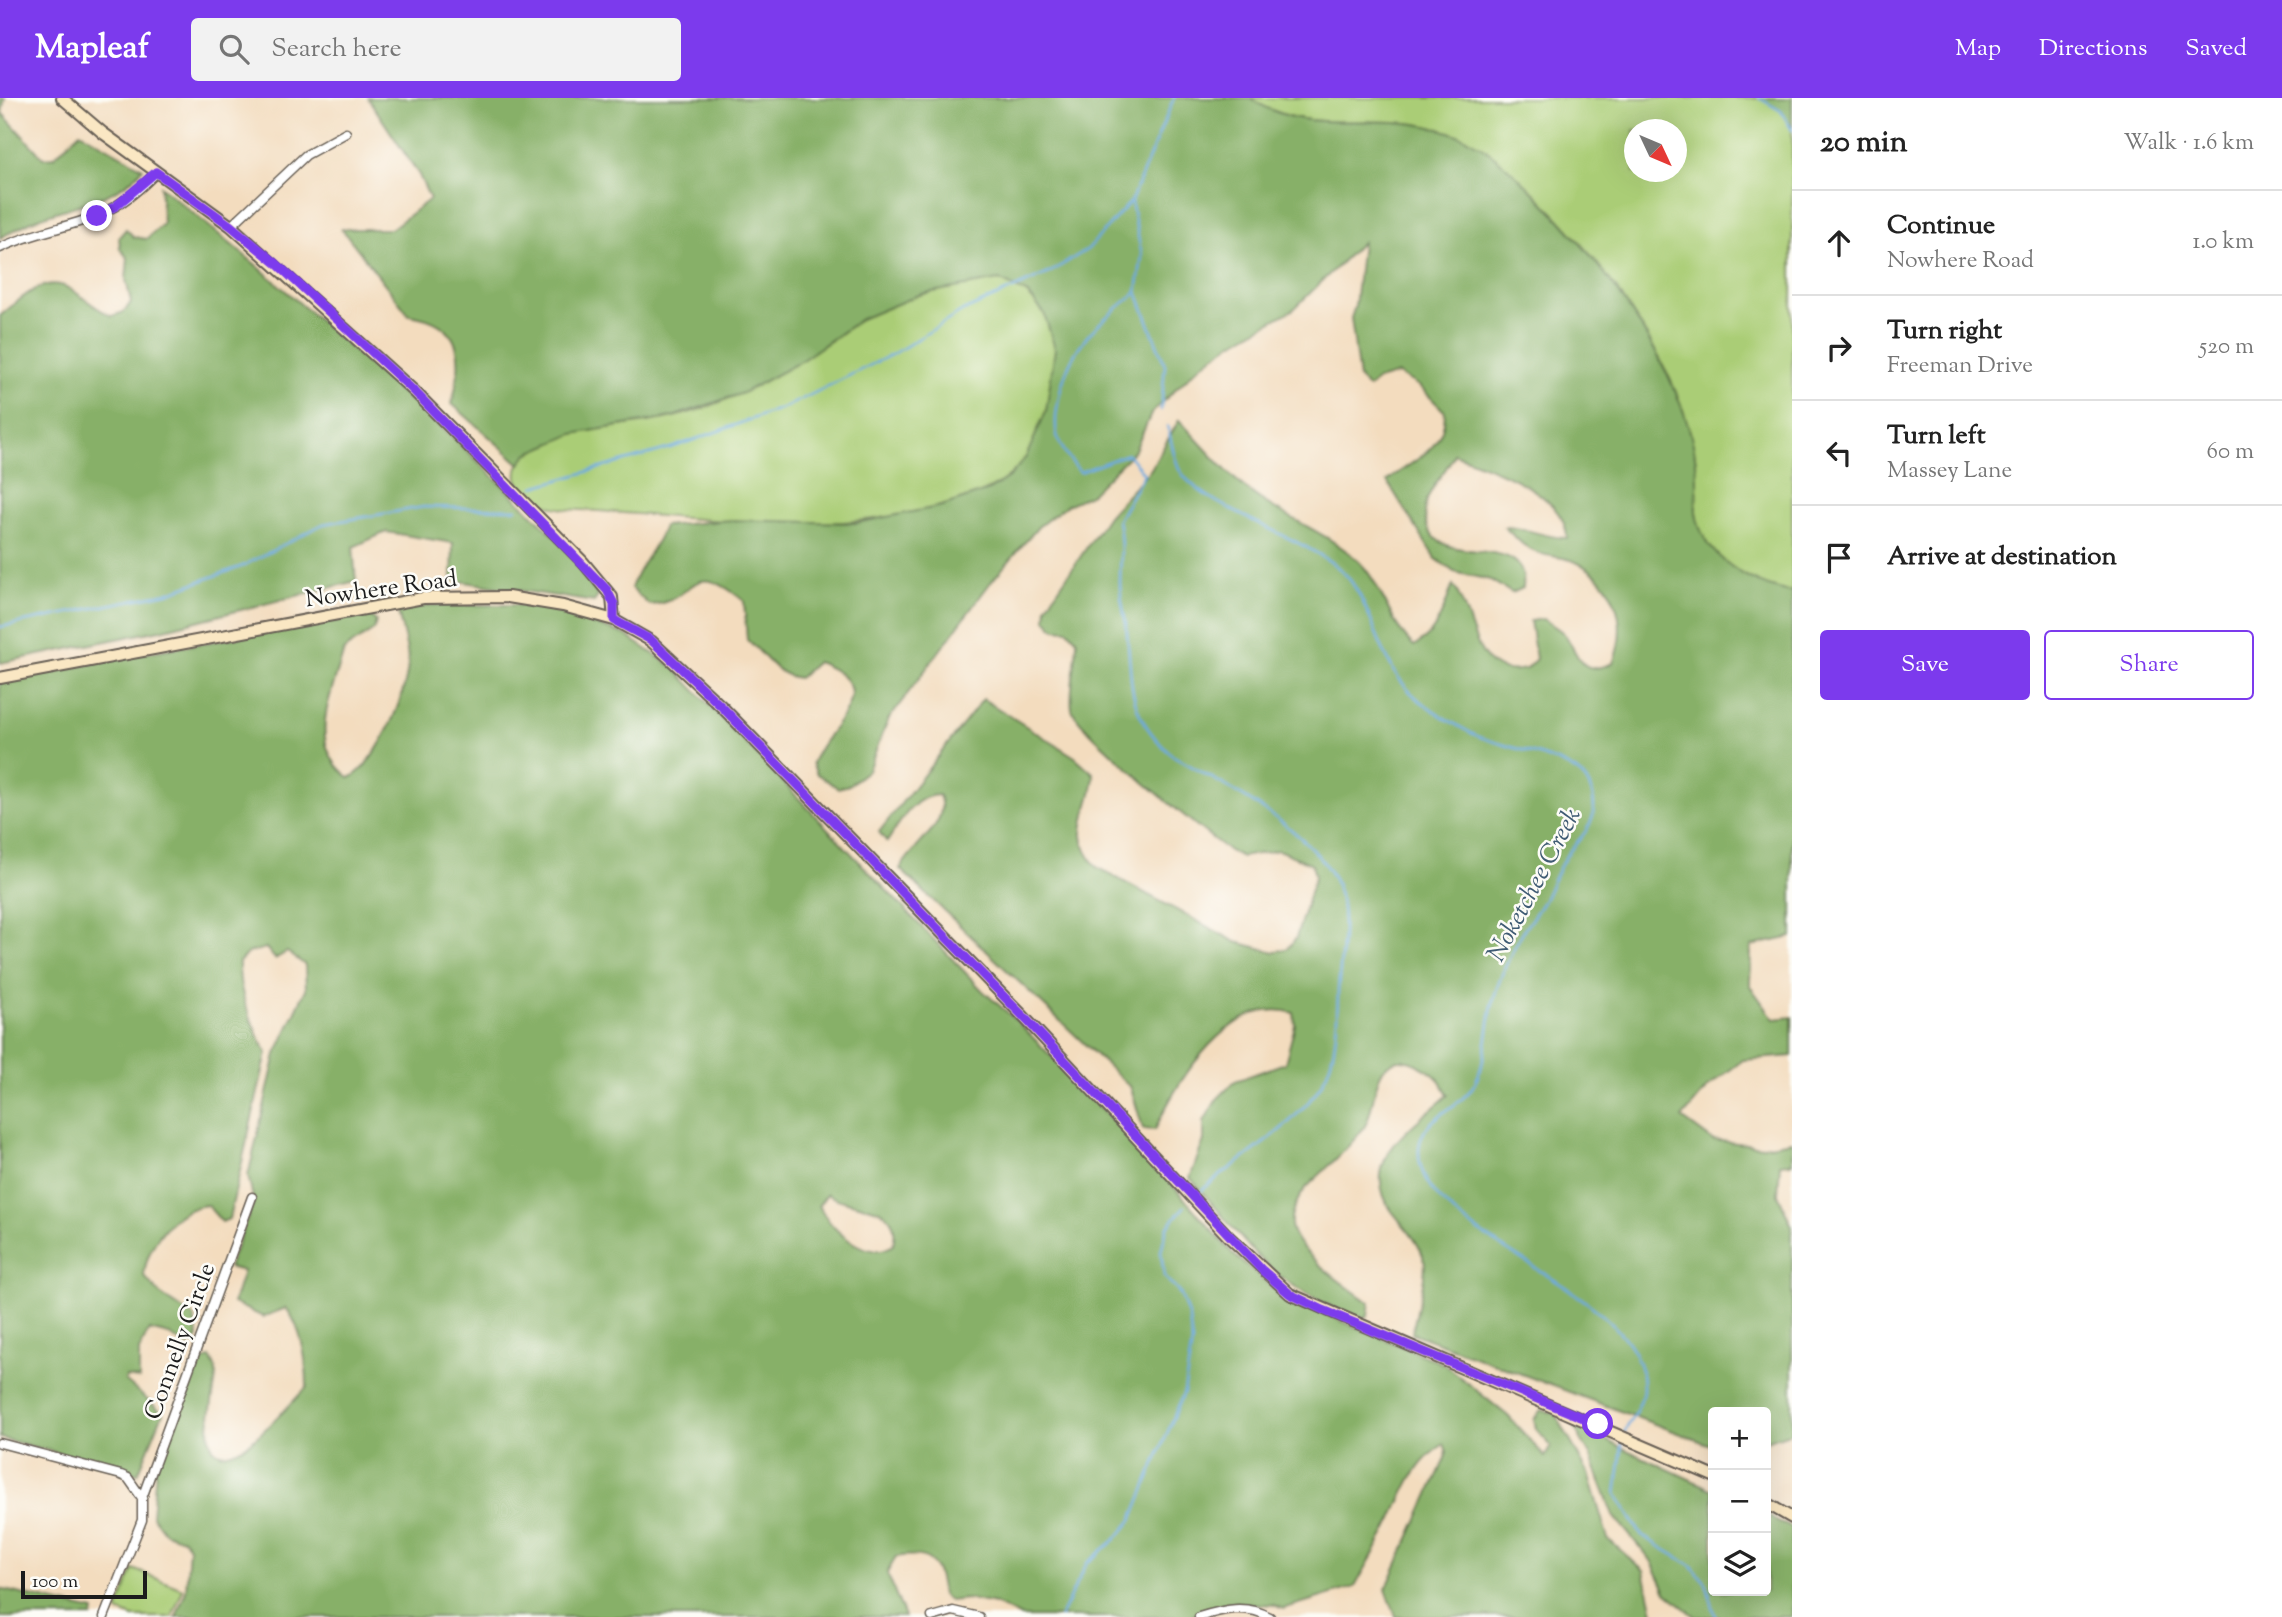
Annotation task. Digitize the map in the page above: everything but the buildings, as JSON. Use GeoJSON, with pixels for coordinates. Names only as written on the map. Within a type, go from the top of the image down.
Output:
{"type":"FeatureCollection","features":[{"type":"Feature","properties":{"kind":"street"},"geometry":{"type":"LineString","coordinates":[[62,98],[156,172],[231,226],[415,392],[535,512],[607,590],[614,604],[614,620]]}},
{"type":"Feature","properties":{"kind":"street"},"geometry":{"type":"LineString","coordinates":[[231,226],[306,155],[345,133]]}},
{"type":"Feature","properties":{"kind":"street"},"geometry":{"type":"LineString","coordinates":[[0,248],[36,233],[97,216],[124,201],[156,172]]}},
{"type":"Feature","properties":{"kind":"street","name":"Nowhere Road"},"geometry":{"type":"LineString","coordinates":[[0,678],[424,598],[508,597],[563,606],[614,620],[651,640],[722,707],[1004,997],[1262,1270],[1290,1294],[1598,1424],[1708,1474]]}},
{"type":"Feature","properties":{"kind":"street","name":"Connelly Circle"},"geometry":{"type":"LineString","coordinates":[[104,1617],[142,1520],[142,1498],[251,1197]]}},
{"type":"Feature","properties":{"kind":"street"},"geometry":{"type":"LineString","coordinates":[[0,1443],[121,1475],[128,1478],[142,1498]]}},
{"type":"Feature","properties":{"kind":"street"},"geometry":{"type":"LineString","coordinates":[[1771,1506],[1792,1518]]}},
{"type":"Feature","properties":{"kind":"street"},"geometry":{"type":"LineString","coordinates":[[1199,1617],[1220,1610],[1253,1608],[1270,1617]]}},
{"type":"Feature","properties":{"kind":"street"},"geometry":{"type":"LineString","coordinates":[[932,1617],[953,1611],[979,1617]]}},
{"type":"Feature","properties":{"kind":"green space"},"geometry":{"type":"Polygon","coordinates":[[[0,98],[5,98],[2,113],[43,158],[54,157],[80,132],[143,168],[132,180],[106,195],[34,220],[0,238],[0,98]]]}},
{"type":"Feature","properties":{"kind":"green space"},"geometry":{"type":"Polygon","coordinates":[[[368,98],[1250,98],[1267,108],[1302,119],[1404,123],[1438,129],[1461,136],[1480,146],[1511,171],[1562,222],[1603,271],[1659,358],[1677,395],[1694,447],[1696,512],[1707,542],[1718,555],[1745,575],[1792,592],[1792,937],[1751,946],[1750,986],[1774,1019],[1792,1017],[1792,1056],[1743,1060],[1708,1087],[1682,1118],[1712,1140],[1763,1146],[1792,1141],[1792,1163],[1780,1164],[1778,1194],[1792,1226],[1792,1432],[1771,1439],[1771,1407],[1708,1407],[1708,1444],[1412,1333],[1423,1284],[1424,1259],[1414,1239],[1391,1210],[1382,1192],[1381,1175],[1385,1159],[1394,1145],[1448,1095],[1433,1074],[1403,1060],[1392,1062],[1384,1069],[1378,1080],[1365,1126],[1305,1189],[1291,1219],[1294,1234],[1311,1257],[1370,1303],[1368,1316],[1356,1319],[1290,1283],[1256,1255],[1190,1178],[1204,1140],[1204,1121],[1217,1099],[1235,1081],[1285,1063],[1295,1025],[1294,1013],[1271,1011],[1248,1016],[1228,1029],[1192,1066],[1155,1130],[1143,1129],[1131,1088],[900,869],[940,816],[939,795],[930,796],[915,805],[887,842],[879,832],[983,699],[1075,757],[1094,774],[1082,833],[1088,855],[1098,868],[1236,942],[1275,952],[1288,948],[1296,938],[1315,876],[1312,864],[1278,850],[1242,857],[1231,852],[1118,759],[1079,720],[1072,709],[1077,640],[1068,630],[1055,629],[1046,619],[1047,606],[1108,516],[1151,469],[1179,420],[1249,491],[1355,558],[1372,579],[1397,626],[1414,646],[1434,628],[1453,585],[1478,644],[1485,657],[1495,666],[1508,670],[1526,669],[1536,659],[1530,621],[1543,619],[1564,633],[1583,663],[1594,668],[1613,663],[1620,633],[1619,618],[1610,592],[1601,580],[1576,562],[1529,549],[1504,527],[1567,538],[1563,522],[1554,508],[1540,495],[1505,474],[1454,454],[1426,503],[1427,526],[1436,539],[1450,546],[1500,554],[1513,560],[1522,570],[1523,588],[1512,593],[1490,580],[1454,572],[1435,558],[1387,481],[1434,445],[1444,425],[1445,412],[1419,386],[1398,374],[1378,380],[1368,388],[1359,379],[1351,318],[1355,306],[1362,242],[1294,309],[1231,344],[1201,365],[1152,412],[1135,450],[1090,495],[1067,505],[1038,527],[991,582],[888,720],[868,770],[849,785],[838,788],[817,774],[812,763],[847,708],[851,695],[848,684],[838,672],[817,662],[799,678],[777,669],[747,640],[744,601],[712,581],[694,584],[665,602],[649,605],[631,588],[634,579],[664,526],[731,520],[856,523],[942,506],[989,490],[1010,476],[1026,457],[1046,411],[1055,349],[1044,313],[1028,294],[999,280],[921,294],[861,319],[798,363],[743,393],[672,417],[573,434],[527,454],[520,464],[452,404],[458,358],[451,335],[428,319],[409,315],[342,229],[391,229],[430,199],[419,175],[368,98]]]}},
{"type":"Feature","properties":{"kind":"green space"},"geometry":{"type":"Polygon","coordinates":[[[1250,98],[1759,98],[1781,111],[1792,130],[1792,592],[1745,575],[1718,555],[1707,542],[1696,512],[1697,472],[1692,438],[1677,395],[1659,358],[1638,321],[1603,271],[1559,219],[1523,183],[1470,141],[1443,130],[1403,123],[1320,121],[1285,115],[1250,98]]]}},
{"type":"Feature","properties":{"kind":"green space"},"geometry":{"type":"Polygon","coordinates":[[[1759,98],[1792,98],[1792,130],[1781,111],[1759,98]]]}},
{"type":"Feature","properties":{"kind":"green space"},"geometry":{"type":"Polygon","coordinates":[[[160,186],[255,264],[457,441],[573,554],[598,596],[594,602],[452,580],[453,543],[386,532],[353,547],[356,581],[165,629],[0,663],[0,316],[37,288],[55,284],[70,289],[112,316],[124,312],[131,302],[126,280],[128,258],[120,249],[119,237],[126,229],[134,237],[146,239],[163,224],[160,186]]]}},
{"type":"Feature","properties":{"kind":"green space"},"geometry":{"type":"Polygon","coordinates":[[[999,280],[1022,290],[1040,307],[1054,341],[1054,370],[1049,403],[1031,450],[1010,475],[981,493],[901,515],[854,521],[757,523],[564,509],[534,498],[519,484],[519,466],[526,455],[550,440],[584,431],[664,419],[710,406],[770,378],[878,310],[929,293],[999,280]]]}},
{"type":"Feature","properties":{"kind":"green space"},"geometry":{"type":"Polygon","coordinates":[[[431,605],[536,605],[624,634],[673,667],[983,991],[1016,1020],[1139,1147],[1233,1254],[1284,1297],[1444,1364],[1508,1416],[1545,1457],[1551,1446],[1536,1429],[1534,1419],[1541,1410],[1555,1413],[1588,1473],[1608,1539],[1644,1571],[1654,1617],[1396,1617],[1386,1589],[1444,1461],[1447,1452],[1444,1444],[1425,1460],[1412,1477],[1388,1528],[1355,1587],[1283,1609],[1274,1605],[1228,1602],[1190,1617],[1021,1617],[995,1604],[968,1599],[949,1601],[942,1595],[938,1574],[931,1561],[918,1556],[908,1556],[896,1557],[887,1573],[905,1617],[176,1617],[186,1591],[189,1547],[183,1539],[165,1533],[152,1516],[156,1467],[202,1362],[210,1357],[216,1370],[209,1429],[216,1451],[226,1453],[243,1447],[267,1428],[307,1387],[302,1346],[296,1325],[286,1308],[263,1317],[233,1303],[243,1271],[228,1267],[254,1202],[248,1176],[276,1054],[306,989],[305,965],[287,952],[275,959],[266,948],[248,953],[239,962],[247,1009],[267,1053],[229,1219],[222,1222],[207,1205],[183,1213],[156,1241],[146,1264],[144,1276],[160,1294],[194,1317],[198,1338],[188,1347],[169,1335],[149,1330],[139,1351],[139,1379],[126,1377],[125,1381],[163,1413],[138,1474],[0,1438],[0,682],[162,650],[370,615],[376,621],[374,630],[344,650],[325,718],[328,750],[336,765],[350,778],[361,770],[381,742],[403,689],[408,660],[398,612],[431,605]],[[827,1194],[819,1205],[840,1233],[861,1247],[872,1250],[893,1245],[894,1230],[891,1220],[883,1213],[827,1194]]]}},
{"type":"Feature","properties":{"kind":"green space"},"geometry":{"type":"Polygon","coordinates":[[[1573,1425],[1708,1488],[1708,1596],[1771,1596],[1771,1518],[1792,1528],[1792,1617],[1696,1617],[1666,1592],[1652,1562],[1613,1515],[1589,1453],[1573,1425]]]}},
{"type":"Feature","properties":{"kind":"green space"},"geometry":{"type":"Polygon","coordinates":[[[133,1569],[183,1589],[172,1617],[133,1617],[117,1611],[133,1569]]]}},
{"type":"Feature","properties":{"kind":"green space"},"geometry":{"type":"Polygon","coordinates":[[[0,1589],[94,1611],[93,1617],[0,1617],[0,1589]]]}},
{"type":"Feature","properties":{"kind":"waterway","name":"Noketchee Creek"},"geometry":{"type":"LineString","coordinates":[[1161,410],[1165,365],[1137,292],[1142,256],[1131,201],[1174,98]]}},
{"type":"Feature","properties":{"kind":"waterway"},"geometry":{"type":"LineString","coordinates":[[1759,98],[1781,111],[1792,130]]}},
{"type":"Feature","properties":{"kind":"waterway"},"geometry":{"type":"LineString","coordinates":[[534,487],[674,447],[788,406],[895,353],[963,311],[1049,273],[1088,249],[1131,201]]}},
{"type":"Feature","properties":{"kind":"waterway"},"geometry":{"type":"LineString","coordinates":[[1137,292],[1099,324],[1079,347],[1065,375],[1056,417],[1060,444],[1080,472],[1128,454],[1144,474],[1118,520],[1121,544],[1120,590],[1134,699],[1146,726],[1172,755],[1265,810],[1309,846],[1326,865],[1337,886],[1342,911],[1343,939],[1336,1032],[1332,1059],[1322,1083],[1289,1122],[1201,1191]]}},
{"type":"Feature","properties":{"kind":"waterway","name":"Noketchee Creek"},"geometry":{"type":"LineString","coordinates":[[1167,426],[1178,467],[1193,485],[1210,498],[1303,545],[1341,570],[1361,598],[1393,670],[1419,700],[1473,734],[1566,766],[1579,773],[1589,786],[1594,803],[1591,822],[1563,861],[1504,970],[1494,997],[1477,1079],[1458,1103],[1426,1129],[1419,1149],[1427,1181],[1452,1210],[1488,1238],[1572,1292],[1609,1321],[1634,1352],[1643,1388],[1639,1405],[1624,1433]]}},
{"type":"Feature","properties":{"kind":"waterway"},"geometry":{"type":"LineString","coordinates":[[0,627],[167,593],[243,566],[323,524],[424,507],[516,509]]}},
{"type":"Feature","properties":{"kind":"waterway"},"geometry":{"type":"LineString","coordinates":[[1060,1617],[1087,1563],[1116,1539],[1132,1520],[1184,1392],[1192,1343],[1189,1318],[1181,1295],[1164,1276],[1161,1251],[1167,1227],[1184,1207]]}},
{"type":"Feature","properties":{"kind":"waterway","name":"Noketchee Creek"},"geometry":{"type":"LineString","coordinates":[[1623,1439],[1616,1494],[1642,1536],[1691,1565],[1706,1583],[1716,1617]]}},
{"type":"Feature","properties":{"kind":"route"},"geometry":{"type":"LineString","coordinates":[[97,216],[139,189],[156,172],[231,226],[276,263],[482,458],[607,590],[614,604],[614,620],[651,640],[722,707],[1023,1016],[1201,1208],[1262,1270],[1290,1294],[1598,1424]]}}]}
